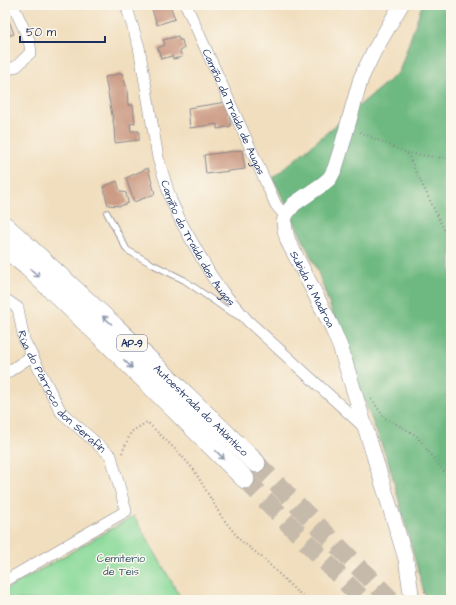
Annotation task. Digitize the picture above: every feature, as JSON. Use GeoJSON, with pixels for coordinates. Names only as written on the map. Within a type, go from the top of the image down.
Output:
{"type":"FeatureCollection","features":[{"type":"Feature","properties":{"kind":"highway","name":"Autoestrada do Atlántico"},"geometry":{"type":"LineString","coordinates":[[5,226],[114,326],[256,463]]}},
{"type":"Feature","properties":{"kind":"highway","name":"Autoestrada do Atlántico"},"geometry":{"type":"LineString","coordinates":[[5,248],[27,266],[108,343],[245,479]]}},
{"type":"Feature","properties":{"kind":"street"},"geometry":{"type":"LineString","coordinates":[[5,71],[16,66],[32,52],[29,40],[13,5]]}},
{"type":"Feature","properties":{"kind":"street","name":"Camiño da Traída das Augas"},"geometry":{"type":"LineString","coordinates":[[126,5],[138,47],[158,158],[175,211],[211,275],[248,321],[364,427]]}},
{"type":"Feature","properties":{"kind":"street","name":"Camiño da Traida de Augas"},"geometry":{"type":"LineString","coordinates":[[186,5],[276,205],[286,214]]}},
{"type":"Feature","properties":{"kind":"street"},"geometry":{"type":"LineString","coordinates":[[286,214],[294,204],[330,178],[335,168],[361,78],[373,53],[401,5]]}},
{"type":"Feature","properties":{"kind":"street","name":"Subida á Madroa"},"geometry":{"type":"LineString","coordinates":[[286,214],[284,222],[288,241],[331,325],[350,378],[406,559],[412,600]]}},
{"type":"Feature","properties":{"kind":"street","name":"Rúa do Párroco don Serafín"},"geometry":{"type":"LineString","coordinates":[[5,299],[18,308],[24,340],[61,412],[112,456],[126,511],[5,581]]}},
{"type":"Feature","properties":{"kind":"street","name":"Rúa do Párroco don Serafín"},"geometry":{"type":"LineString","coordinates":[[5,374],[32,356]]}},
{"type":"Feature","properties":{"kind":"lane"},"geometry":{"type":"LineString","coordinates":[[107,213],[127,250],[184,280],[224,308],[248,321]]}},
{"type":"Feature","properties":{"kind":"path"},"geometry":{"type":"LineString","coordinates":[[348,126],[407,153],[451,159]]}},
{"type":"Feature","properties":{"kind":"path"},"geometry":{"type":"LineString","coordinates":[[407,153],[451,244]]}},
{"type":"Feature","properties":{"kind":"path"},"geometry":{"type":"LineString","coordinates":[[369,398],[385,418],[416,435],[451,481]]}},
{"type":"Feature","properties":{"kind":"path"},"geometry":{"type":"LineString","coordinates":[[115,469],[131,432],[147,422],[194,470],[221,516],[240,540],[264,559],[296,591],[309,600]]}},
{"type":"Feature","properties":{"kind":"green space"},"geometry":{"type":"Polygon","coordinates":[[[422,5],[451,5],[451,600],[426,600],[389,464],[351,366],[317,269],[273,178],[399,72],[422,5]]]}},
{"type":"Feature","properties":{"kind":"green space","name":"Cemiterio de Teis"},"geometry":{"type":"Polygon","coordinates":[[[134,516],[182,600],[5,600],[5,590],[134,516]]]}},
{"type":"Feature","properties":{"kind":"building"},"geometry":{"type":"Polygon","coordinates":[[[170,5],[175,19],[157,25],[151,6],[170,5]]]}},
{"type":"Feature","properties":{"kind":"building"},"geometry":{"type":"Polygon","coordinates":[[[5,10],[14,34],[5,37],[5,10]]]}},
{"type":"Feature","properties":{"kind":"building"},"geometry":{"type":"Polygon","coordinates":[[[178,36],[179,40],[182,40],[184,49],[180,51],[182,57],[173,59],[172,56],[161,59],[158,48],[165,45],[163,40],[178,36]]]}},
{"type":"Feature","properties":{"kind":"building"},"geometry":{"type":"Polygon","coordinates":[[[122,73],[127,89],[128,105],[133,105],[135,123],[130,124],[131,131],[139,131],[139,140],[115,143],[114,126],[105,77],[122,73]]]}},
{"type":"Feature","properties":{"kind":"building"},"geometry":{"type":"Polygon","coordinates":[[[227,102],[231,126],[217,129],[217,124],[190,128],[188,108],[227,102]]]}},
{"type":"Feature","properties":{"kind":"building"},"geometry":{"type":"Polygon","coordinates":[[[242,150],[245,169],[206,174],[204,155],[242,150]]]}},
{"type":"Feature","properties":{"kind":"building"},"geometry":{"type":"Polygon","coordinates":[[[148,168],[155,194],[134,202],[126,178],[148,168]]]}},
{"type":"Feature","properties":{"kind":"building"},"geometry":{"type":"Polygon","coordinates":[[[117,181],[120,191],[126,193],[128,203],[120,206],[108,205],[103,187],[117,181]]]}},
{"type":"Feature","properties":{"kind":"tunnel"},"geometry":{"type":"LineString","coordinates":[[256,463],[391,600]]}},
{"type":"Feature","properties":{"kind":"tunnel"},"geometry":{"type":"LineString","coordinates":[[245,479],[363,600]]}}]}
